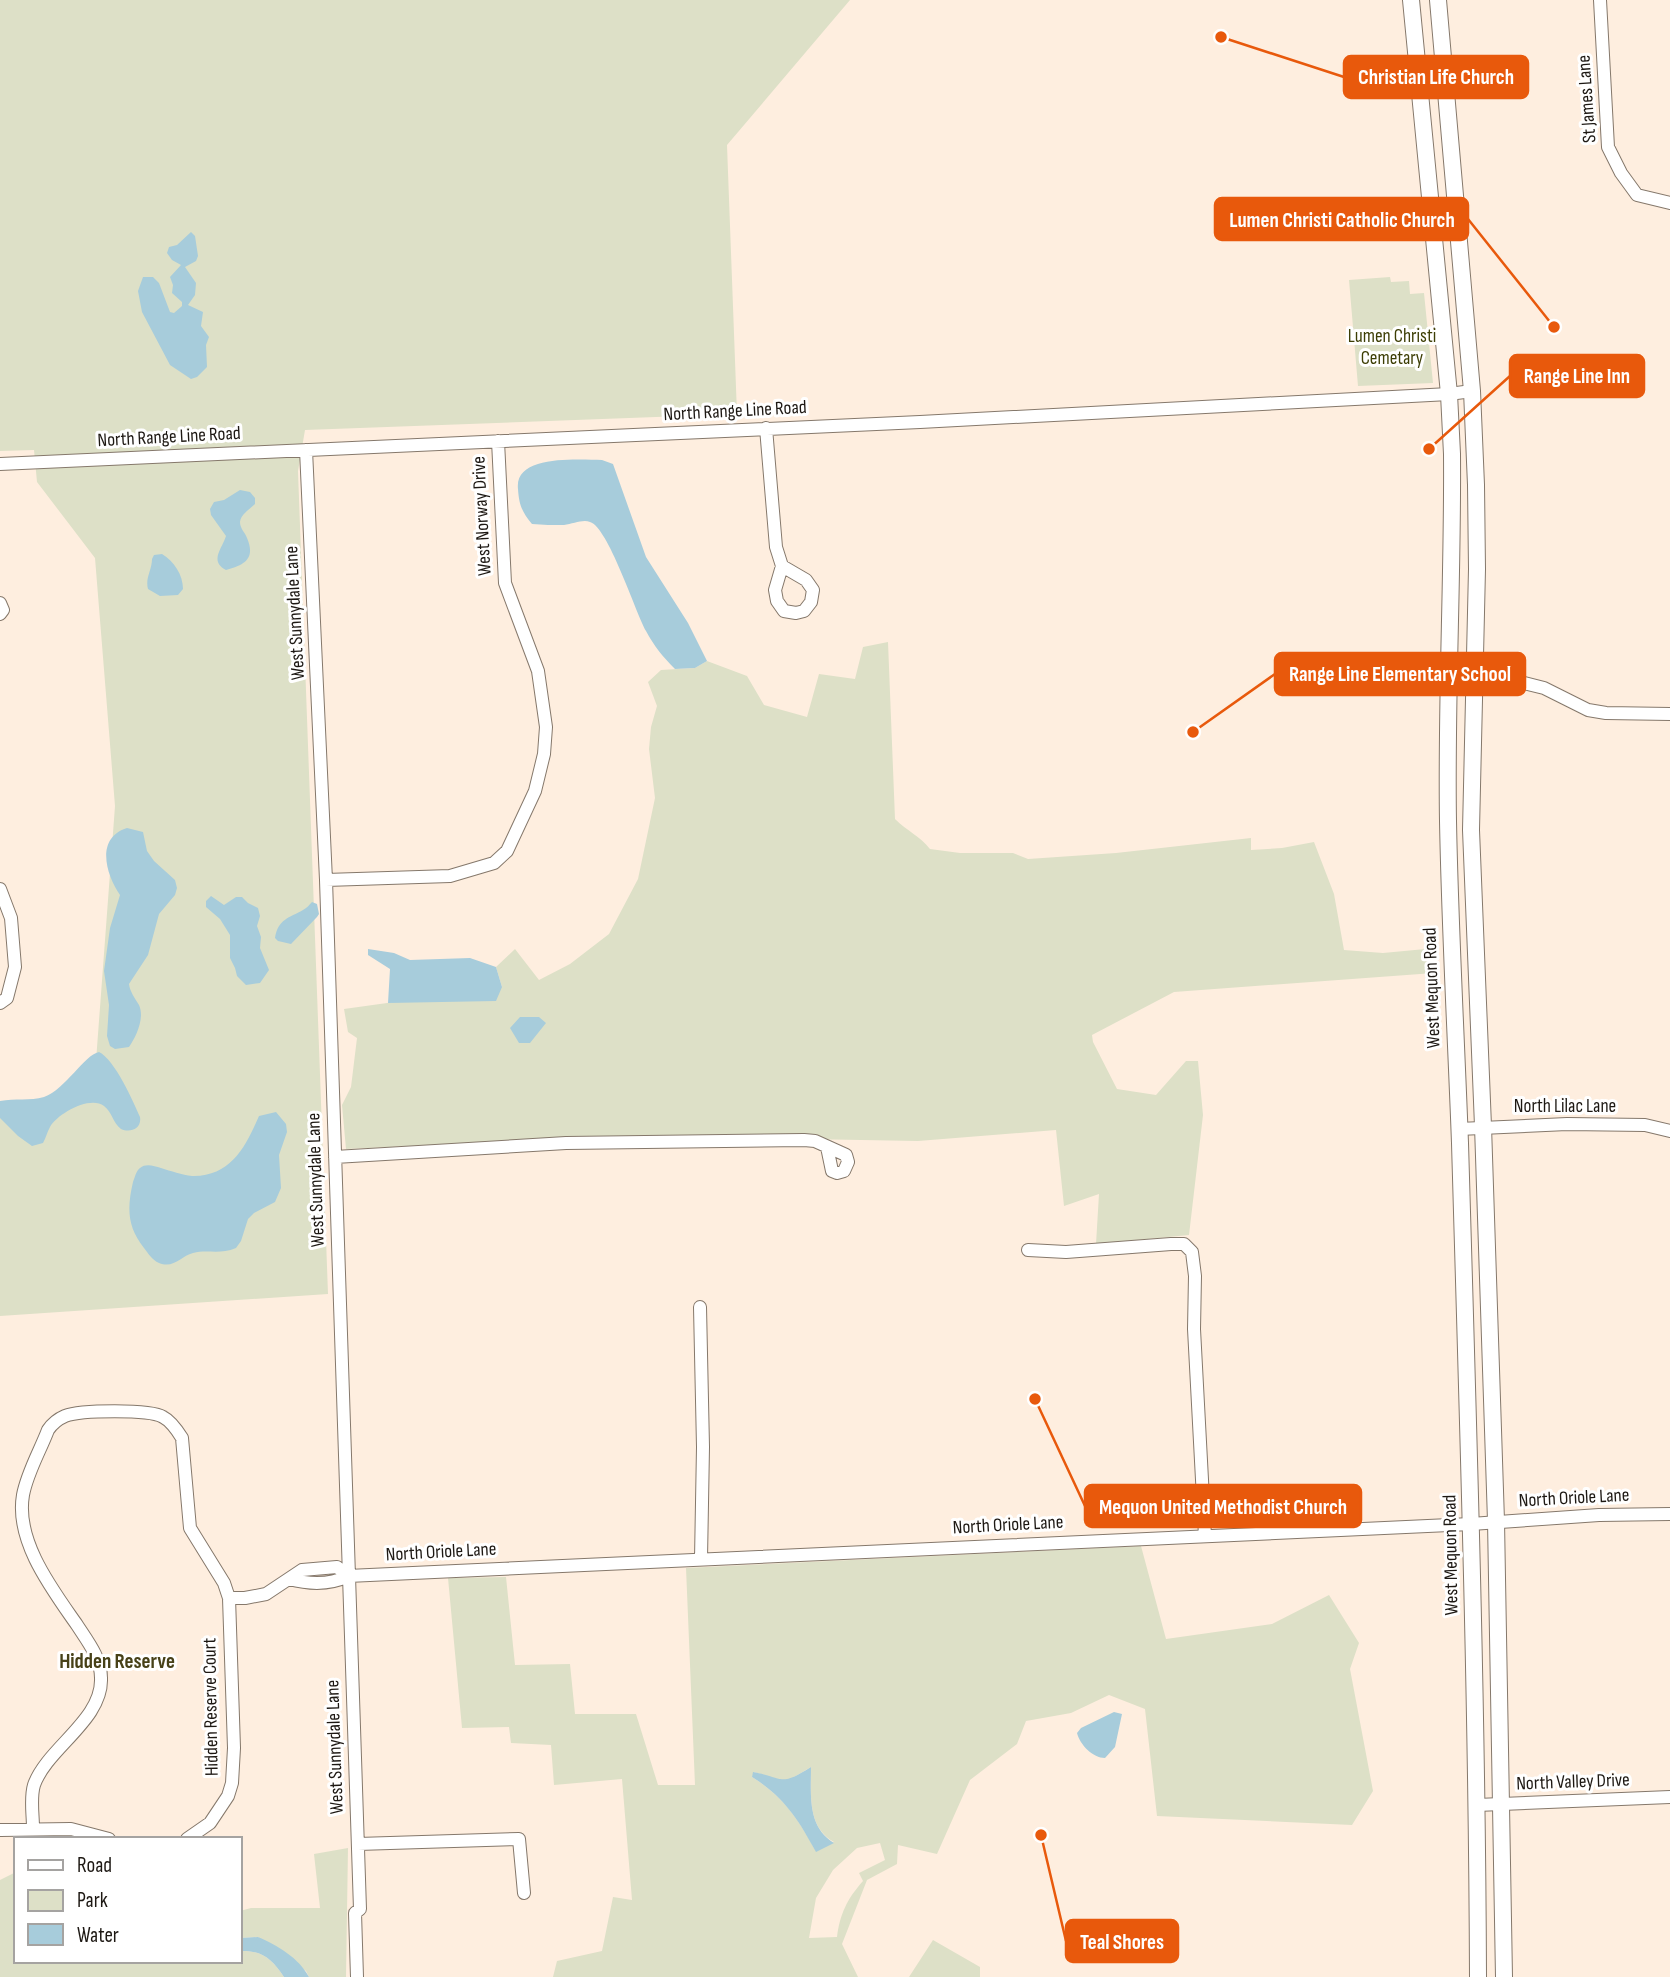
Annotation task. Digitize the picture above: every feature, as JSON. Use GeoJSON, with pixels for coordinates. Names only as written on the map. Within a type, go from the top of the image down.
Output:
{"type":"FeatureCollection","features":[{"type":"Feature","properties":{"kind":"main road","name":"West Mequon Road"},"geometry":{"type":"LineString","coordinates":[[1411,0],[1449,394],[1453,543],[1448,831],[1471,1524],[1478,1977]]}},
{"type":"Feature","properties":{"kind":"main road"},"geometry":{"type":"LineString","coordinates":[[1438,0],[1472,391],[1477,527],[1471,830],[1496,1521],[1504,1977]]}},
{"type":"Feature","properties":{"kind":"street","name":"St James Lane"},"geometry":{"type":"LineString","coordinates":[[1600,0],[1608,147],[1621,173],[1637,195],[1670,203]]}},
{"type":"Feature","properties":{"kind":"street","name":"North Range Line Road"},"geometry":{"type":"LineString","coordinates":[[0,464],[1472,391]]}},
{"type":"Feature","properties":{"kind":"street"},"geometry":{"type":"LineString","coordinates":[[766,428],[776,547],[782,566]]}},
{"type":"Feature","properties":{"kind":"street","name":"West Norway Drive"},"geometry":{"type":"LineString","coordinates":[[326,880],[450,876],[494,863],[507,851],[535,791],[547,727],[538,671],[505,583],[498,441]]}},
{"type":"Feature","properties":{"kind":"street","name":"West Sunnydale Lane"},"geometry":{"type":"LineString","coordinates":[[306,450],[326,880],[360,1909],[355,1913],[357,1977]]}},
{"type":"Feature","properties":{"kind":"street"},"geometry":{"type":"LineString","coordinates":[[0,603],[3,610],[0,614]]}},
{"type":"Feature","properties":{"kind":"street"},"geometry":{"type":"LineString","coordinates":[[1450,678],[1496,676],[1517,680],[1544,688],[1588,710],[1605,713],[1670,714]]}},
{"type":"Feature","properties":{"kind":"street"},"geometry":{"type":"LineString","coordinates":[[0,889],[11,918],[15,967],[7,998],[0,1003]]}},
{"type":"Feature","properties":{"kind":"street","name":"North Lilac Lane"},"geometry":{"type":"LineString","coordinates":[[1459,1129],[1483,1126],[1617,1125],[1669,1128]]}},
{"type":"Feature","properties":{"kind":"street"},"geometry":{"type":"LineString","coordinates":[[335,1157],[566,1143],[804,1140],[815,1141],[827,1147]]}},
{"type":"Feature","properties":{"kind":"street"},"geometry":{"type":"LineString","coordinates":[[1028,1250],[1066,1252],[1184,1244],[1192,1252],[1205,1536]]}},
{"type":"Feature","properties":{"kind":"street"},"geometry":{"type":"LineString","coordinates":[[699,1307],[703,1447],[701,1559]]}},
{"type":"Feature","properties":{"kind":"street"},"geometry":{"type":"LineString","coordinates":[[33,1828],[34,1784],[44,1767],[90,1713],[99,1694],[102,1679],[94,1651],[37,1562],[24,1534],[21,1518],[24,1492],[53,1423],[75,1414],[143,1411],[164,1417],[174,1426],[181,1437],[190,1528],[224,1583],[229,1598]]}},
{"type":"Feature","properties":{"kind":"street","name":"North Oriole Lane"},"geometry":{"type":"LineString","coordinates":[[229,1598],[266,1594],[289,1579],[303,1583],[337,1581],[348,1576],[1670,1514]]}},
{"type":"Feature","properties":{"kind":"street","name":"Hidden Reserve Court"},"geometry":{"type":"LineString","coordinates":[[190,1837],[210,1823],[228,1796],[232,1783],[234,1748],[229,1598]]}},
{"type":"Feature","properties":{"kind":"street","name":"North Valley Drive"},"geometry":{"type":"LineString","coordinates":[[1477,1805],[1670,1797]]}},
{"type":"Feature","properties":{"kind":"street"},"geometry":{"type":"LineString","coordinates":[[0,1830],[71,1829],[101,1837]]}},
{"type":"Feature","properties":{"kind":"street"},"geometry":{"type":"LineString","coordinates":[[358,1844],[519,1839],[524,1893]]}},
{"type":"Feature","properties":{"kind":"green space"},"geometry":{"type":"Polygon","coordinates":[[[0,0],[850,0],[727,145],[737,414],[305,430],[298,471],[328,1294],[0,1316],[0,1111],[35,1109],[96,1061],[115,806],[95,558],[37,482],[34,450],[0,451],[0,0]]]}},
{"type":"Feature","properties":{"kind":"green space","name":"Lumen Christi Cemetary"},"geometry":{"type":"Polygon","coordinates":[[[1390,277],[1391,282],[1409,281],[1410,294],[1424,293],[1433,383],[1358,386],[1349,280],[1390,277]]]}},
{"type":"Feature","properties":{"kind":"green space"},"geometry":{"type":"Polygon","coordinates":[[[888,642],[895,819],[930,849],[960,853],[1013,853],[1028,859],[1116,853],[1251,838],[1251,850],[1314,842],[1334,894],[1344,950],[1383,953],[1436,948],[1434,973],[1174,992],[1092,1035],[1117,1089],[1156,1095],[1186,1061],[1198,1061],[1203,1115],[1189,1235],[1096,1244],[1099,1194],[1064,1206],[1056,1130],[918,1141],[632,1136],[346,1149],[342,1105],[351,1087],[357,1038],[348,1032],[344,1009],[502,987],[496,967],[515,949],[539,980],[570,964],[609,934],[638,879],[655,798],[649,749],[657,706],[648,682],[661,670],[695,668],[707,661],[747,676],[764,705],[807,717],[819,674],[855,679],[863,647],[888,642]]]}},
{"type":"Feature","properties":{"kind":"green space"},"geometry":{"type":"Polygon","coordinates":[[[1141,1546],[1166,1639],[1272,1624],[1329,1595],[1359,1643],[1350,1669],[1373,1791],[1352,1825],[1157,1816],[1145,1709],[1109,1695],[1071,1713],[1026,1721],[1017,1744],[970,1780],[937,1854],[898,1845],[897,1864],[867,1880],[842,1944],[858,1977],[553,1977],[557,1961],[602,1951],[613,1897],[632,1900],[622,1779],[554,1785],[551,1745],[511,1743],[509,1727],[462,1728],[448,1578],[506,1577],[515,1665],[570,1664],[575,1714],[636,1714],[658,1785],[695,1785],[686,1568],[1141,1546]],[[811,1767],[789,1780],[754,1772],[752,1777],[773,1792],[789,1810],[816,1851],[834,1842],[825,1836],[815,1819],[811,1799],[811,1767]],[[880,1843],[857,1848],[833,1870],[816,1898],[809,1938],[837,1937],[845,1907],[863,1881],[859,1873],[885,1860],[880,1843]]]}},
{"type":"Feature","properties":{"kind":"green space"},"geometry":{"type":"Polygon","coordinates":[[[348,1848],[346,1977],[309,1977],[306,1971],[258,1937],[242,1938],[242,1910],[251,1908],[320,1908],[314,1854],[348,1848]]]}},
{"type":"Feature","properties":{"kind":"green space"},"geometry":{"type":"Polygon","coordinates":[[[14,1873],[14,1963],[242,1963],[242,1951],[248,1951],[266,1957],[284,1977],[0,1977],[0,1880],[14,1873]]]}},
{"type":"Feature","properties":{"kind":"green space"},"geometry":{"type":"Polygon","coordinates":[[[933,1940],[980,1967],[980,1977],[909,1977],[933,1940]]]}},
{"type":"Feature","properties":{"kind":"water"},"geometry":{"type":"Polygon","coordinates":[[[191,232],[195,236],[198,256],[196,261],[185,267],[196,283],[195,295],[188,305],[203,312],[201,326],[209,337],[206,345],[207,367],[191,379],[170,365],[142,312],[138,291],[143,277],[153,277],[159,283],[170,312],[174,313],[182,306],[182,302],[172,293],[170,277],[181,265],[167,253],[169,247],[177,245],[191,232]]]}},
{"type":"Feature","properties":{"kind":"water"},"geometry":{"type":"Polygon","coordinates":[[[602,460],[613,464],[646,557],[688,623],[707,661],[695,668],[675,669],[656,646],[641,621],[613,553],[597,527],[584,521],[564,525],[532,524],[522,508],[518,489],[520,478],[526,470],[550,461],[602,460]]]}},
{"type":"Feature","properties":{"kind":"water"},"geometry":{"type":"Polygon","coordinates":[[[240,490],[250,492],[255,498],[255,504],[240,522],[250,551],[247,560],[226,570],[217,559],[226,536],[211,515],[210,509],[214,502],[224,500],[240,490]]]}},
{"type":"Feature","properties":{"kind":"water"},"geometry":{"type":"Polygon","coordinates":[[[162,554],[180,574],[183,589],[178,595],[160,596],[148,589],[152,559],[154,555],[162,554]]]}},
{"type":"Feature","properties":{"kind":"water"},"geometry":{"type":"Polygon","coordinates":[[[127,828],[143,832],[147,851],[175,880],[177,888],[175,895],[159,914],[148,955],[129,984],[141,1010],[137,1033],[129,1047],[115,1049],[110,1046],[107,1036],[109,1005],[104,971],[110,928],[120,895],[111,878],[106,858],[110,840],[127,828]]]}},
{"type":"Feature","properties":{"kind":"water"},"geometry":{"type":"Polygon","coordinates":[[[211,896],[224,905],[236,897],[242,897],[258,908],[260,948],[269,970],[260,983],[246,985],[237,976],[230,958],[230,935],[220,919],[206,907],[206,901],[211,896]]]}},
{"type":"Feature","properties":{"kind":"water"},"geometry":{"type":"Polygon","coordinates":[[[312,902],[317,904],[317,917],[291,944],[278,941],[275,938],[276,932],[281,923],[312,902]]]}},
{"type":"Feature","properties":{"kind":"water"},"geometry":{"type":"Polygon","coordinates":[[[368,949],[394,953],[410,960],[470,958],[496,967],[502,987],[496,1001],[388,1003],[390,969],[368,955],[368,949]]]}},
{"type":"Feature","properties":{"kind":"water"},"geometry":{"type":"Polygon","coordinates":[[[520,1017],[539,1017],[546,1023],[530,1043],[519,1043],[510,1028],[520,1017]]]}},
{"type":"Feature","properties":{"kind":"water"},"geometry":{"type":"Polygon","coordinates":[[[99,1052],[111,1063],[133,1101],[140,1117],[135,1129],[121,1129],[109,1111],[98,1103],[83,1104],[59,1117],[50,1127],[43,1143],[32,1146],[0,1118],[0,1101],[44,1097],[60,1087],[87,1059],[99,1052]]]}},
{"type":"Feature","properties":{"kind":"water"},"geometry":{"type":"Polygon","coordinates":[[[276,1112],[286,1124],[287,1132],[279,1155],[281,1188],[275,1202],[248,1219],[236,1248],[193,1253],[169,1264],[154,1260],[138,1240],[131,1225],[131,1191],[139,1169],[150,1165],[192,1176],[217,1171],[235,1158],[249,1138],[259,1116],[276,1112]]]}},
{"type":"Feature","properties":{"kind":"water"},"geometry":{"type":"Polygon","coordinates":[[[1114,1712],[1122,1714],[1115,1747],[1105,1758],[1096,1756],[1081,1742],[1077,1733],[1081,1728],[1114,1712]]]}},
{"type":"Feature","properties":{"kind":"water"},"geometry":{"type":"Polygon","coordinates":[[[811,1767],[812,1810],[819,1828],[834,1843],[816,1852],[789,1810],[752,1777],[753,1772],[787,1779],[811,1767]]]}},
{"type":"Feature","properties":{"kind":"water"},"geometry":{"type":"Polygon","coordinates":[[[258,1937],[273,1944],[299,1964],[309,1977],[284,1977],[266,1957],[242,1951],[242,1938],[258,1937]]]}},
{"type":"Feature","properties":{"kind":"place","name":"Christian Life Church"},"geometry":{"type":"Point","coordinates":[1221,37]}},
{"type":"Feature","properties":{"kind":"place","name":"Lumen Christi Catholic Church"},"geometry":{"type":"Point","coordinates":[1554,327]}},
{"type":"Feature","properties":{"kind":"place","name":"Range Line Inn"},"geometry":{"type":"Point","coordinates":[1429,449]}},
{"type":"Feature","properties":{"kind":"place","name":"Range Line Elementary School"},"geometry":{"type":"Point","coordinates":[1193,732]}},
{"type":"Feature","properties":{"kind":"place","name":"Mequon United Methodist Church"},"geometry":{"type":"Point","coordinates":[1035,1399]}},
{"type":"Feature","properties":{"kind":"place","name":"Teal Shores"},"geometry":{"type":"Point","coordinates":[1041,1835]}},
{"type":"Feature","properties":{"kind":"district","name":"Hidden Reserve"},"geometry":{"type":"Point","coordinates":[117,1661]}}]}
